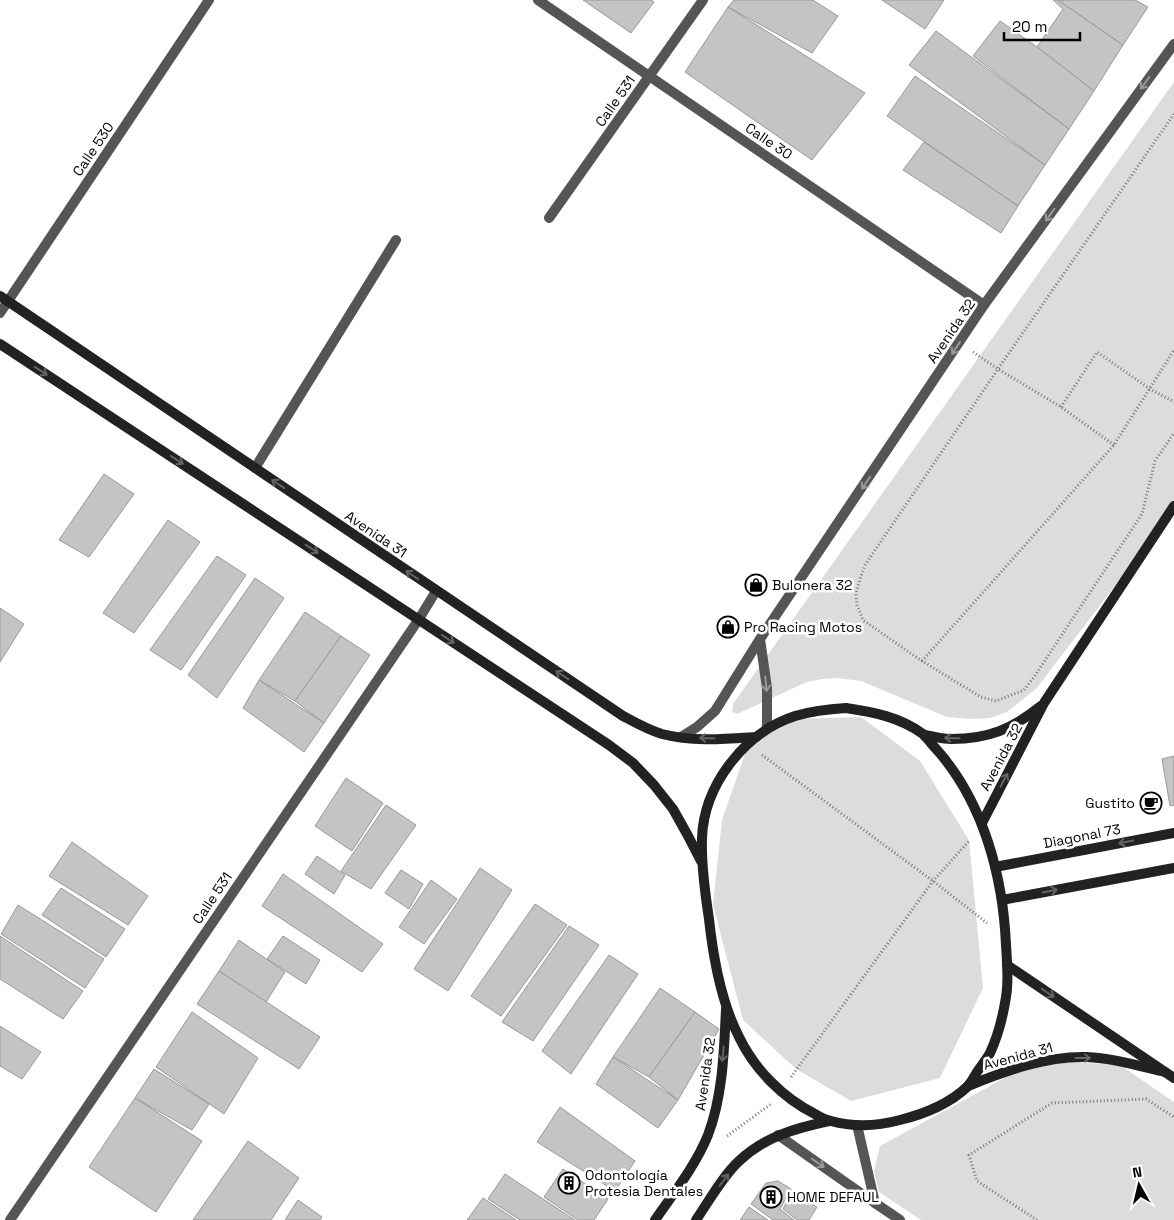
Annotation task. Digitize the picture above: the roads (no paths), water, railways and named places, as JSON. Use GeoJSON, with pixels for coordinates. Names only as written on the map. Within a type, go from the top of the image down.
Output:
{"type":"FeatureCollection","features":[{"type":"Feature","properties":{"kind":"main road","name":"Avenida 31"},"geometry":{"type":"LineString","coordinates":[[4,299],[623,716],[643,727],[662,734],[713,739],[756,737]]}},
{"type":"Feature","properties":{"kind":"main road"},"geometry":{"type":"LineString","coordinates":[[0,344],[609,745],[632,763],[673,808],[688,834],[702,865]]}},
{"type":"Feature","properties":{"kind":"main road","name":"Avenida 32"},"geometry":{"type":"LineString","coordinates":[[982,823],[1044,703],[1174,506]]}},
{"type":"Feature","properties":{"kind":"main road","name":"Avenida 32"},"geometry":{"type":"LineString","coordinates":[[924,735],[949,739],[984,736],[1001,731],[1024,720],[1044,703]]}},
{"type":"Feature","properties":{"kind":"main road"},"geometry":{"type":"LineString","coordinates":[[846,708],[874,712],[900,721],[924,735],[947,761],[966,791],[982,823],[995,867],[1002,900],[1005,923],[1007,994],[1000,1025],[989,1054],[968,1086],[949,1101],[920,1115],[889,1123],[857,1125],[829,1121],[804,1108],[782,1092],[758,1067],[739,1038],[726,1006],[712,946],[702,865],[702,836],[707,807],[718,780],[735,757],[756,737],[767,729],[792,717],[818,710],[846,708]]}},
{"type":"Feature","properties":{"kind":"main road","name":"Diagonal 73"},"geometry":{"type":"LineString","coordinates":[[995,867],[1174,833]]}},
{"type":"Feature","properties":{"kind":"main road"},"geometry":{"type":"LineString","coordinates":[[1002,900],[1174,868]]}},
{"type":"Feature","properties":{"kind":"main road","name":"Avenida 31"},"geometry":{"type":"LineString","coordinates":[[1007,965],[1174,1078]]}},
{"type":"Feature","properties":{"kind":"main road","name":"Avenida 32"},"geometry":{"type":"LineString","coordinates":[[655,1220],[691,1167],[708,1135],[718,1100],[726,1006]]}},
{"type":"Feature","properties":{"kind":"main road","name":"Avenida 31"},"geometry":{"type":"LineString","coordinates":[[968,1086],[1013,1070],[1062,1058],[1087,1057],[1118,1061],[1165,1072]]}},
{"type":"Feature","properties":{"kind":"main road"},"geometry":{"type":"LineString","coordinates":[[696,1220],[738,1161],[758,1146],[778,1135],[800,1127],[829,1121]]}},
{"type":"Feature","properties":{"kind":"street","name":"Calle 530"},"geometry":{"type":"LineString","coordinates":[[0,313],[4,299],[209,0]]}},
{"type":"Feature","properties":{"kind":"street","name":"Calle 30"},"geometry":{"type":"LineString","coordinates":[[538,0],[984,305]]}},
{"type":"Feature","properties":{"kind":"street","name":"Calle 531"},"geometry":{"type":"LineString","coordinates":[[549,218],[703,0]]}},
{"type":"Feature","properties":{"kind":"street","name":"Avenida 32"},"geometry":{"type":"LineString","coordinates":[[681,737],[697,727],[715,711],[760,639],[984,305],[1174,44]]}},
{"type":"Feature","properties":{"kind":"street"},"geometry":{"type":"LineString","coordinates":[[255,468],[396,240]]}},
{"type":"Feature","properties":{"kind":"street","name":"Calle 531"},"geometry":{"type":"LineString","coordinates":[[10,1220],[419,619],[436,591]]}},
{"type":"Feature","properties":{"kind":"street"},"geometry":{"type":"LineString","coordinates":[[760,639],[767,688],[767,729]]}},
{"type":"Feature","properties":{"kind":"street"},"geometry":{"type":"LineString","coordinates":[[857,1125],[875,1203]]}},
{"type":"Feature","properties":{"kind":"street"},"geometry":{"type":"LineString","coordinates":[[778,1135],[900,1220]]}},
{"type":"Feature","properties":{"kind":"place","name":"Bulonera 32"},"geometry":{"type":"Point","coordinates":[756,585]}},
{"type":"Feature","properties":{"kind":"place","name":"Pro Racing Motos"},"geometry":{"type":"Point","coordinates":[728,627]}},
{"type":"Feature","properties":{"kind":"place","name":"Gustito"},"geometry":{"type":"Point","coordinates":[1151,803]}},
{"type":"Feature","properties":{"kind":"place","name":"Odontología Protesia Dentales"},"geometry":{"type":"Point","coordinates":[569,1183]}},
{"type":"Feature","properties":{"kind":"place","name":"HOME DEFAUL"},"geometry":{"type":"Point","coordinates":[771,1197]}}]}
